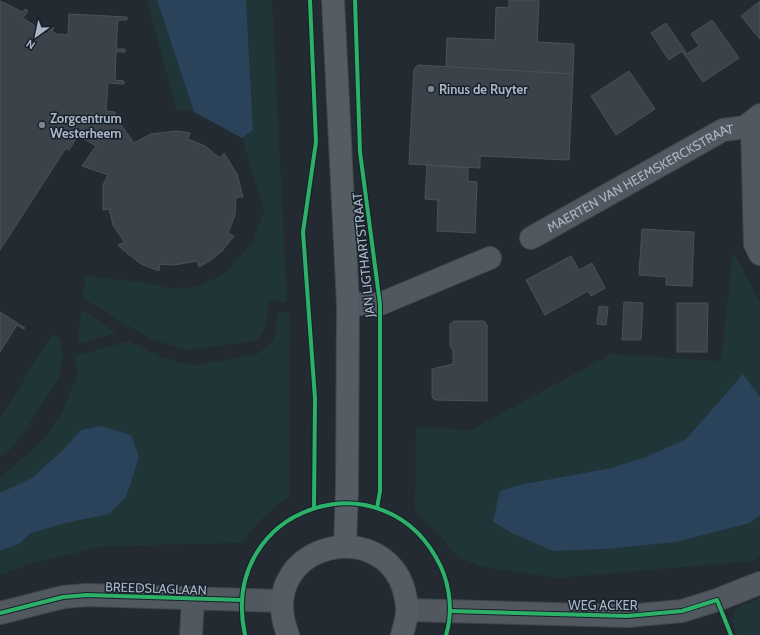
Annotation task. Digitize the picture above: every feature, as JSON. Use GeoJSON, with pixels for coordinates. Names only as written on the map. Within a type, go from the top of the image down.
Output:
{"type":"FeatureCollection","features":[{"type":"Feature","properties":{"kind":"main road","name":"JAN LIGTHARTSTRAAT"},"geometry":{"type":"LineString","coordinates":[[333,0],[348,304],[348,488],[345,546]]}},
{"type":"Feature","properties":{"kind":"main road"},"geometry":{"type":"LineString","coordinates":[[288,635],[283,622],[282,601],[287,583],[301,564],[310,556],[327,548],[345,546],[369,551],[390,564],[403,586],[408,610],[402,635]]}},
{"type":"Feature","properties":{"kind":"street","name":"MAERTEN VAN HEEMSKERCKSTRAAT"},"geometry":{"type":"LineString","coordinates":[[531,238],[723,130],[736,129],[756,119],[755,244],[760,254]]}},
{"type":"Feature","properties":{"kind":"street"},"geometry":{"type":"LineString","coordinates":[[348,304],[380,304],[490,258]]}},
{"type":"Feature","properties":{"kind":"street","name":"WEG ACKER"},"geometry":{"type":"LineString","coordinates":[[408,610],[627,616],[682,611],[718,600],[760,583]]}},
{"type":"Feature","properties":{"kind":"street","name":"BREEDSLAGLAAN"},"geometry":{"type":"LineString","coordinates":[[0,613],[63,597],[75,596],[282,601]]}},
{"type":"Feature","properties":{"kind":"street","name":"BREEDSLAGLAAN"},"geometry":{"type":"LineString","coordinates":[[191,635],[193,600]]}},
{"type":"Feature","properties":{"kind":"green space"},"geometry":{"type":"Polygon","coordinates":[[[147,0],[157,0],[194,112],[176,109],[147,0]]]}},
{"type":"Feature","properties":{"kind":"green space"},"geometry":{"type":"Polygon","coordinates":[[[246,0],[272,0],[287,302],[269,300],[265,327],[256,341],[188,350],[152,340],[82,298],[86,276],[144,282],[168,288],[194,287],[223,275],[253,242],[264,210],[242,138],[253,130],[246,0]]]}},
{"type":"Feature","properties":{"kind":"green space"},"geometry":{"type":"Polygon","coordinates":[[[733,251],[760,302],[760,397],[743,374],[686,439],[643,458],[611,468],[519,485],[493,522],[510,532],[553,551],[607,549],[676,542],[750,523],[760,515],[760,557],[752,561],[557,578],[480,566],[458,557],[415,510],[416,427],[471,430],[611,354],[721,361],[733,251]]]}},
{"type":"Feature","properties":{"kind":"green space"},"geometry":{"type":"Polygon","coordinates":[[[81,309],[116,333],[78,344],[81,309]]]}},
{"type":"Feature","properties":{"kind":"green space"},"geometry":{"type":"Polygon","coordinates":[[[278,312],[290,313],[289,498],[273,508],[240,543],[105,546],[30,564],[0,575],[0,478],[42,441],[61,414],[78,374],[74,356],[129,341],[160,356],[184,364],[197,365],[257,354],[274,341],[278,312]]]}},
{"type":"Feature","properties":{"kind":"green space"},"geometry":{"type":"Polygon","coordinates":[[[52,335],[59,338],[63,355],[59,377],[25,431],[10,450],[0,456],[0,418],[52,335]]]}},
{"type":"Feature","properties":{"kind":"green space"},"geometry":{"type":"Polygon","coordinates":[[[760,598],[760,635],[738,635],[733,622],[735,609],[760,598]]]}},
{"type":"Feature","properties":{"kind":"water"},"geometry":{"type":"Polygon","coordinates":[[[157,0],[246,0],[253,130],[242,138],[194,112],[157,0]]]}},
{"type":"Feature","properties":{"kind":"water"},"geometry":{"type":"Polygon","coordinates":[[[743,374],[760,397],[760,515],[750,523],[676,542],[607,549],[553,551],[510,532],[493,522],[500,491],[519,485],[611,468],[643,458],[686,439],[743,374]]]}},
{"type":"Feature","properties":{"kind":"water"},"geometry":{"type":"Polygon","coordinates":[[[101,426],[131,435],[139,457],[126,497],[109,514],[65,523],[31,533],[20,543],[0,551],[0,493],[32,478],[63,450],[81,430],[101,426]]]}},
{"type":"Feature","properties":{"kind":"building"},"geometry":{"type":"Polygon","coordinates":[[[509,0],[539,0],[537,42],[574,44],[573,74],[446,68],[447,38],[495,40],[496,7],[509,8],[509,0]]]}},
{"type":"Feature","properties":{"kind":"building","name":"Zorgcentrum Westerheem"},"geometry":{"type":"Polygon","coordinates":[[[0,1],[23,12],[25,9],[28,11],[23,18],[47,34],[52,27],[54,28],[52,31],[56,34],[68,35],[69,14],[127,17],[127,20],[118,20],[116,49],[125,49],[125,52],[116,52],[115,80],[124,81],[124,84],[108,83],[106,111],[115,112],[115,115],[91,114],[69,150],[66,148],[0,250],[0,1]]]}},
{"type":"Feature","properties":{"kind":"building"},"geometry":{"type":"Polygon","coordinates":[[[760,1],[760,39],[741,16],[760,1]]]}},
{"type":"Feature","properties":{"kind":"building"},"geometry":{"type":"Polygon","coordinates":[[[712,20],[739,58],[703,82],[682,51],[669,60],[651,33],[666,23],[687,54],[699,46],[691,34],[712,20]]]}},
{"type":"Feature","properties":{"kind":"building"},"geometry":{"type":"Polygon","coordinates":[[[418,65],[573,74],[569,160],[480,156],[480,168],[409,164],[414,69],[418,65]]]}},
{"type":"Feature","properties":{"kind":"building"},"geometry":{"type":"Polygon","coordinates":[[[629,71],[655,109],[616,135],[591,96],[629,71]]]}},
{"type":"Feature","properties":{"kind":"building"},"geometry":{"type":"Polygon","coordinates":[[[91,114],[114,115],[114,120],[117,119],[134,143],[151,134],[176,131],[190,133],[188,139],[205,146],[220,158],[224,153],[237,174],[243,197],[236,197],[235,215],[228,233],[234,236],[222,251],[199,267],[197,261],[174,265],[160,264],[159,271],[141,264],[118,245],[124,242],[113,225],[109,209],[103,210],[103,185],[108,175],[82,166],[96,146],[78,135],[91,114]]]}},
{"type":"Feature","properties":{"kind":"building"},"geometry":{"type":"Polygon","coordinates":[[[427,165],[468,168],[468,181],[477,182],[475,233],[437,231],[438,200],[425,199],[427,165]]]}},
{"type":"Feature","properties":{"kind":"building"},"geometry":{"type":"Polygon","coordinates":[[[642,229],[694,232],[692,286],[666,285],[666,277],[639,275],[642,229]]]}},
{"type":"Feature","properties":{"kind":"building"},"geometry":{"type":"Polygon","coordinates":[[[571,256],[579,270],[592,263],[605,288],[591,296],[588,291],[545,315],[526,280],[571,256]]]}},
{"type":"Feature","properties":{"kind":"building"},"geometry":{"type":"Polygon","coordinates":[[[624,302],[643,303],[641,340],[622,340],[624,302]]]}},
{"type":"Feature","properties":{"kind":"building"},"geometry":{"type":"Polygon","coordinates":[[[677,303],[708,303],[707,352],[677,352],[677,303]]]}},
{"type":"Feature","properties":{"kind":"building"},"geometry":{"type":"Polygon","coordinates":[[[599,306],[608,307],[606,325],[597,324],[599,306]]]}},
{"type":"Feature","properties":{"kind":"building"},"geometry":{"type":"Polygon","coordinates":[[[0,312],[25,328],[23,329],[17,325],[0,352],[0,312]]]}},
{"type":"Feature","properties":{"kind":"building"},"geometry":{"type":"Polygon","coordinates":[[[454,321],[484,321],[487,325],[487,401],[435,400],[432,397],[432,369],[453,364],[453,350],[450,347],[450,324],[454,321]]]}},
{"type":"Feature","properties":{"kind":"cycle path"},"geometry":{"type":"LineString","coordinates":[[310,0],[316,142],[303,232],[315,398],[314,508]]}},
{"type":"Feature","properties":{"kind":"cycle path"},"geometry":{"type":"LineString","coordinates":[[355,0],[360,152],[380,304],[380,491],[377,508]]}},
{"type":"Feature","properties":{"kind":"cycle path"},"geometry":{"type":"LineString","coordinates":[[245,635],[243,590],[256,554],[280,526],[312,509],[348,504],[384,511],[416,531],[441,567],[447,583],[450,609],[446,635]]}},
{"type":"Feature","properties":{"kind":"cycle path"},"geometry":{"type":"LineString","coordinates":[[0,613],[63,597],[87,595],[241,600]]}},
{"type":"Feature","properties":{"kind":"cycle path"},"geometry":{"type":"LineString","coordinates":[[450,611],[627,616],[682,611],[717,600],[731,635]]}},
{"type":"Feature","properties":{"kind":"place","name":"Rinus de Ruyter"},"geometry":{"type":"Point","coordinates":[431,89]}},
{"type":"Feature","properties":{"kind":"place","name":"Zorgcentrum Westerheem"},"geometry":{"type":"Point","coordinates":[42,125]}}]}
